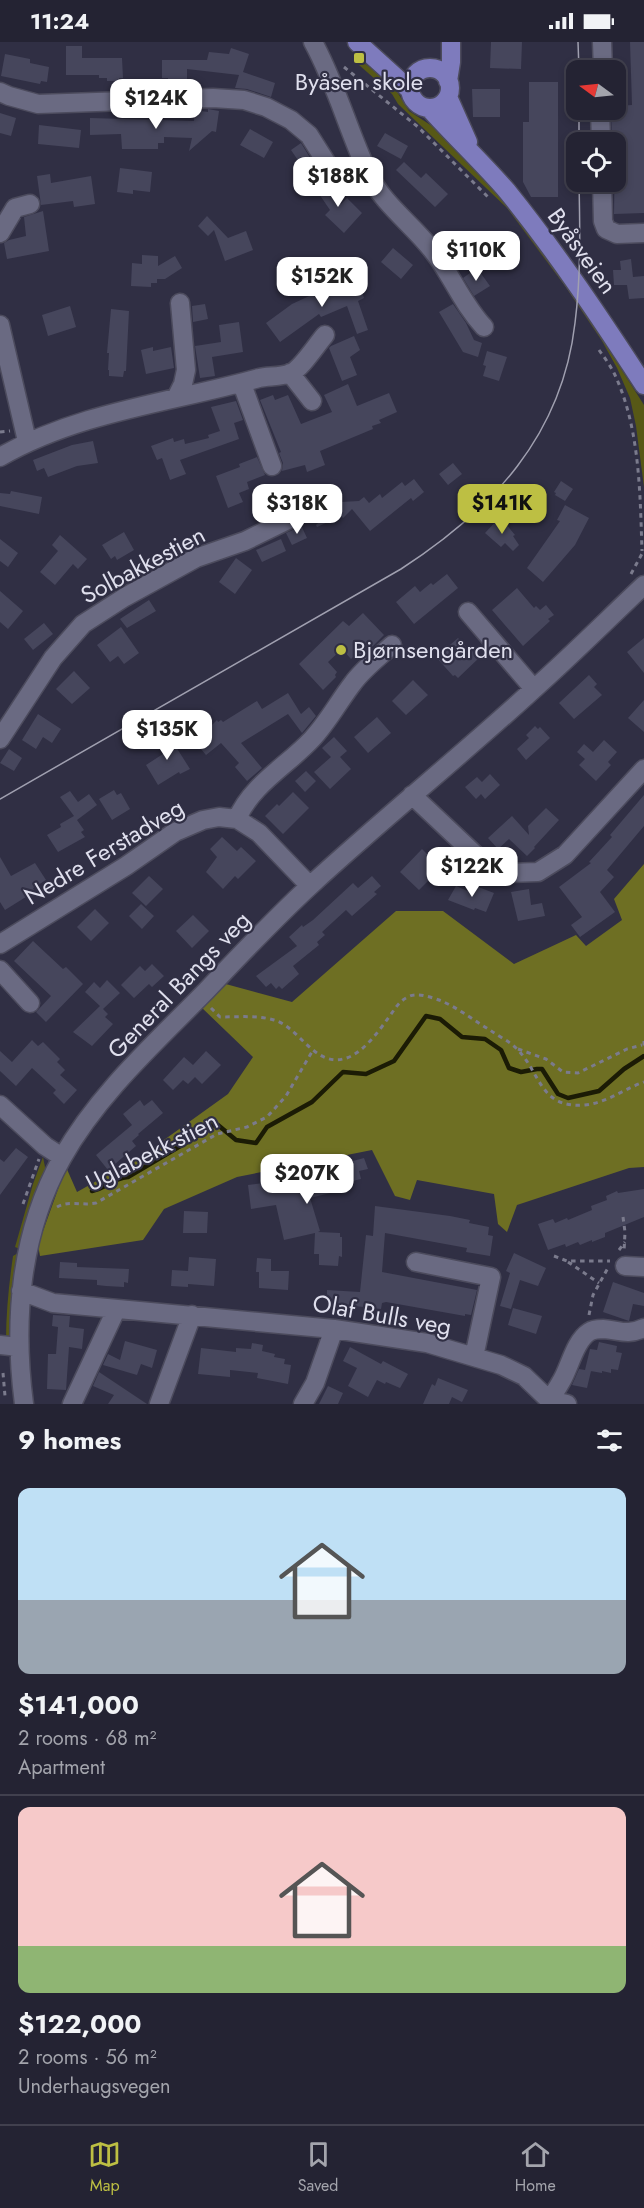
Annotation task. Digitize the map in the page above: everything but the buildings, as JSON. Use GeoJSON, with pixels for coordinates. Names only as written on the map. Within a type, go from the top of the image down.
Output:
{"type":"FeatureCollection","features":[{"type":"Feature","properties":{"kind":"main road"},"geometry":{"type":"LineString","coordinates":[[410,90],[414,76],[424,70],[443,42]]}},
{"type":"Feature","properties":{"kind":"main road"},"geometry":{"type":"LineString","coordinates":[[362,46],[410,90],[416,102],[429,108],[440,105],[448,89],[451,42]]}},
{"type":"Feature","properties":{"kind":"main road"},"geometry":{"type":"LineString","coordinates":[[362,46],[424,70],[440,71],[448,89]]}},
{"type":"Feature","properties":{"kind":"main road","name":"Byåsveien"},"geometry":{"type":"LineString","coordinates":[[448,89],[473,152]]}},
{"type":"Feature","properties":{"kind":"main road","name":"Byåsveien"},"geometry":{"type":"LineString","coordinates":[[429,108],[473,152],[507,191],[573,278],[644,385]]}},
{"type":"Feature","properties":{"kind":"street"},"geometry":{"type":"LineString","coordinates":[[313,42],[324,61],[369,176],[388,202],[437,256],[475,317],[484,327]]}},
{"type":"Feature","properties":{"kind":"street"},"geometry":{"type":"LineString","coordinates":[[602,42],[603,60]]}},
{"type":"Feature","properties":{"kind":"street"},"geometry":{"type":"LineString","coordinates":[[0,92],[38,104],[213,98],[244,100],[266,107],[291,120],[309,135],[333,173]]}},
{"type":"Feature","properties":{"kind":"street"},"geometry":{"type":"LineString","coordinates":[[602,192],[603,221],[606,229],[617,234],[644,233]]}},
{"type":"Feature","properties":{"kind":"street"},"geometry":{"type":"LineString","coordinates":[[0,233],[15,208],[30,204]]}},
{"type":"Feature","properties":{"kind":"street"},"geometry":{"type":"LineString","coordinates":[[176,398],[183,384],[186,370],[180,303]]}},
{"type":"Feature","properties":{"kind":"street"},"geometry":{"type":"LineString","coordinates":[[0,325],[27,441]]}},
{"type":"Feature","properties":{"kind":"street"},"geometry":{"type":"LineString","coordinates":[[0,457],[27,441],[90,420],[260,378],[290,373],[325,335]]}},
{"type":"Feature","properties":{"kind":"street"},"geometry":{"type":"LineString","coordinates":[[290,373],[312,401]]}},
{"type":"Feature","properties":{"kind":"street"},"geometry":{"type":"LineString","coordinates":[[242,384],[272,466]]}},
{"type":"Feature","properties":{"kind":"street","name":"Solbakkestien"},"geometry":{"type":"LineString","coordinates":[[0,740],[53,658],[83,624],[125,597],[196,558],[245,541],[290,519]]}},
{"type":"Feature","properties":{"kind":"street","name":"General Bangs veg"},"geometry":{"type":"LineString","coordinates":[[24,1404],[19,1347],[21,1291],[27,1253],[37,1217],[62,1157],[89,1118],[152,1044],[310,886],[534,689],[644,585]]}},
{"type":"Feature","properties":{"kind":"street"},"geometry":{"type":"LineString","coordinates":[[468,612],[534,689]]}},
{"type":"Feature","properties":{"kind":"street"},"geometry":{"type":"LineString","coordinates":[[310,886],[259,833],[237,819],[242,806],[310,741],[326,723],[354,681],[392,645]]}},
{"type":"Feature","properties":{"kind":"street"},"geometry":{"type":"LineString","coordinates":[[412,795],[483,862],[507,873],[538,872],[565,855],[644,769]]}},
{"type":"Feature","properties":{"kind":"street","name":"Nedre Ferstadveg"},"geometry":{"type":"LineString","coordinates":[[0,944],[126,866],[175,832],[203,820],[237,819]]}},
{"type":"Feature","properties":{"kind":"street"},"geometry":{"type":"LineString","coordinates":[[0,970],[30,1003]]}},
{"type":"Feature","properties":{"kind":"street"},"geometry":{"type":"LineString","coordinates":[[0,1105],[45,1146],[62,1157]]}},
{"type":"Feature","properties":{"kind":"street"},"geometry":{"type":"LineString","coordinates":[[622,1259],[644,1267]]}},
{"type":"Feature","properties":{"kind":"street"},"geometry":{"type":"LineString","coordinates":[[416,1263],[490,1277],[474,1357]]}},
{"type":"Feature","properties":{"kind":"street","name":"Olaf Bulls veg"},"geometry":{"type":"LineString","coordinates":[[21,1291],[53,1303],[334,1329],[427,1343],[501,1365],[524,1376],[556,1403],[562,1382],[580,1341],[586,1336]]}},
{"type":"Feature","properties":{"kind":"street"},"geometry":{"type":"LineString","coordinates":[[72,1404],[116,1310]]}},
{"type":"Feature","properties":{"kind":"street"},"geometry":{"type":"LineString","coordinates":[[159,1404],[192,1315]]}},
{"type":"Feature","properties":{"kind":"street"},"geometry":{"type":"LineString","coordinates":[[586,1336],[590,1331],[604,1329],[624,1333],[644,1328]]}},
{"type":"Feature","properties":{"kind":"street"},"geometry":{"type":"LineString","coordinates":[[303,1404],[315,1383],[334,1329]]}},
{"type":"Feature","properties":{"kind":"street"},"geometry":{"type":"LineString","coordinates":[[0,1345],[19,1347]]}},
{"type":"Feature","properties":{"kind":"path"},"geometry":{"type":"LineString","coordinates":[[337,61],[418,127],[496,205]]}},
{"type":"Feature","properties":{"kind":"path"},"geometry":{"type":"LineString","coordinates":[[597,346],[614,373],[628,411],[637,464],[643,553]]}},
{"type":"Feature","properties":{"kind":"path"},"geometry":{"type":"LineString","coordinates":[[204,993],[211,1008],[218,1016],[244,1016],[274,1020],[290,1029],[313,1050],[334,1060],[352,1056],[373,1036],[397,1006],[408,997],[422,995],[450,1005],[518,1049],[546,1059],[563,1072],[578,1072],[643,1043],[644,1050]]}},
{"type":"Feature","properties":{"kind":"path"},"geometry":{"type":"LineString","coordinates":[[518,1049],[549,1096],[562,1103],[583,1105],[604,1100],[644,1082]]}},
{"type":"Feature","properties":{"kind":"path","name":"Uglabekk-stien"},"geometry":{"type":"LineString","coordinates":[[53,1210],[66,1203],[81,1205],[96,1203],[217,1134],[247,1126],[267,1117],[286,1096],[313,1050]]}},
{"type":"Feature","properties":{"kind":"path"},"geometry":{"type":"LineString","coordinates":[[622,1259],[625,1242],[623,1217]]}},
{"type":"Feature","properties":{"kind":"path"},"geometry":{"type":"LineString","coordinates":[[622,1259],[625,1242]]}},
{"type":"Feature","properties":{"kind":"path"},"geometry":{"type":"LineString","coordinates":[[554,1256],[567,1261],[600,1283]]}},
{"type":"Feature","properties":{"kind":"path"},"geometry":{"type":"LineString","coordinates":[[567,1261],[612,1261],[593,1295],[586,1336]]}},
{"type":"Feature","properties":{"kind":"shaded area"},"geometry":{"type":"Polygon","coordinates":[[[361,61],[391,82],[409,111],[432,126],[491,184],[561,274],[644,405],[644,487],[630,398],[602,341],[565,286],[507,208],[398,104],[392,94],[359,65],[361,61]]]}},
{"type":"Feature","properties":{"kind":"shaded area"},"geometry":{"type":"Polygon","coordinates":[[[644,864],[644,1167],[629,1168],[517,1205],[507,1232],[498,1224],[494,1194],[417,1180],[410,1200],[395,1196],[372,1150],[237,1177],[164,1209],[143,1240],[40,1256],[38,1245],[66,1167],[77,1192],[143,1155],[228,1094],[253,1057],[200,1006],[222,983],[292,1002],[396,911],[443,911],[514,964],[576,935],[586,946],[622,920],[614,899],[644,864]]]}},
{"type":"Feature","properties":{"kind":"shaded area"},"geometry":{"type":"Polygon","coordinates":[[[43,1157],[46,1172],[20,1249],[15,1247],[43,1157]]]}},
{"type":"Feature","properties":{"kind":"shaded area"},"geometry":{"type":"Polygon","coordinates":[[[18,1253],[12,1338],[6,1341],[13,1256],[18,1253]]]}},
{"type":"Feature","properties":{"kind":"waterway"},"geometry":{"type":"LineString","coordinates":[[92,1191],[117,1179],[128,1177],[199,1135],[208,1126],[218,1125],[236,1140],[256,1143],[267,1127],[312,1102],[343,1072],[366,1074],[394,1061],[426,1016],[440,1019],[462,1037],[485,1039],[501,1050],[509,1068],[521,1072],[542,1069],[558,1094],[568,1098],[599,1091],[624,1069],[644,1056]]}},
{"type":"Feature","properties":{"kind":"tram line"},"geometry":{"type":"LineString","coordinates":[[578,42],[579,60]]}},
{"type":"Feature","properties":{"kind":"tram line"},"geometry":{"type":"LineString","coordinates":[[579,120],[579,132]]}},
{"type":"Feature","properties":{"kind":"tram line"},"geometry":{"type":"LineString","coordinates":[[0,799],[401,569],[465,522],[493,495],[517,466],[538,435],[555,401],[568,364],[578,288],[579,192]]}},
{"type":"Feature","properties":{"kind":"place","name":"Byåsen skole"},"geometry":{"type":"Point","coordinates":[359,58]}},
{"type":"Feature","properties":{"kind":"place","name":"Bjørnsengården"},"geometry":{"type":"Point","coordinates":[341,650]}}]}
